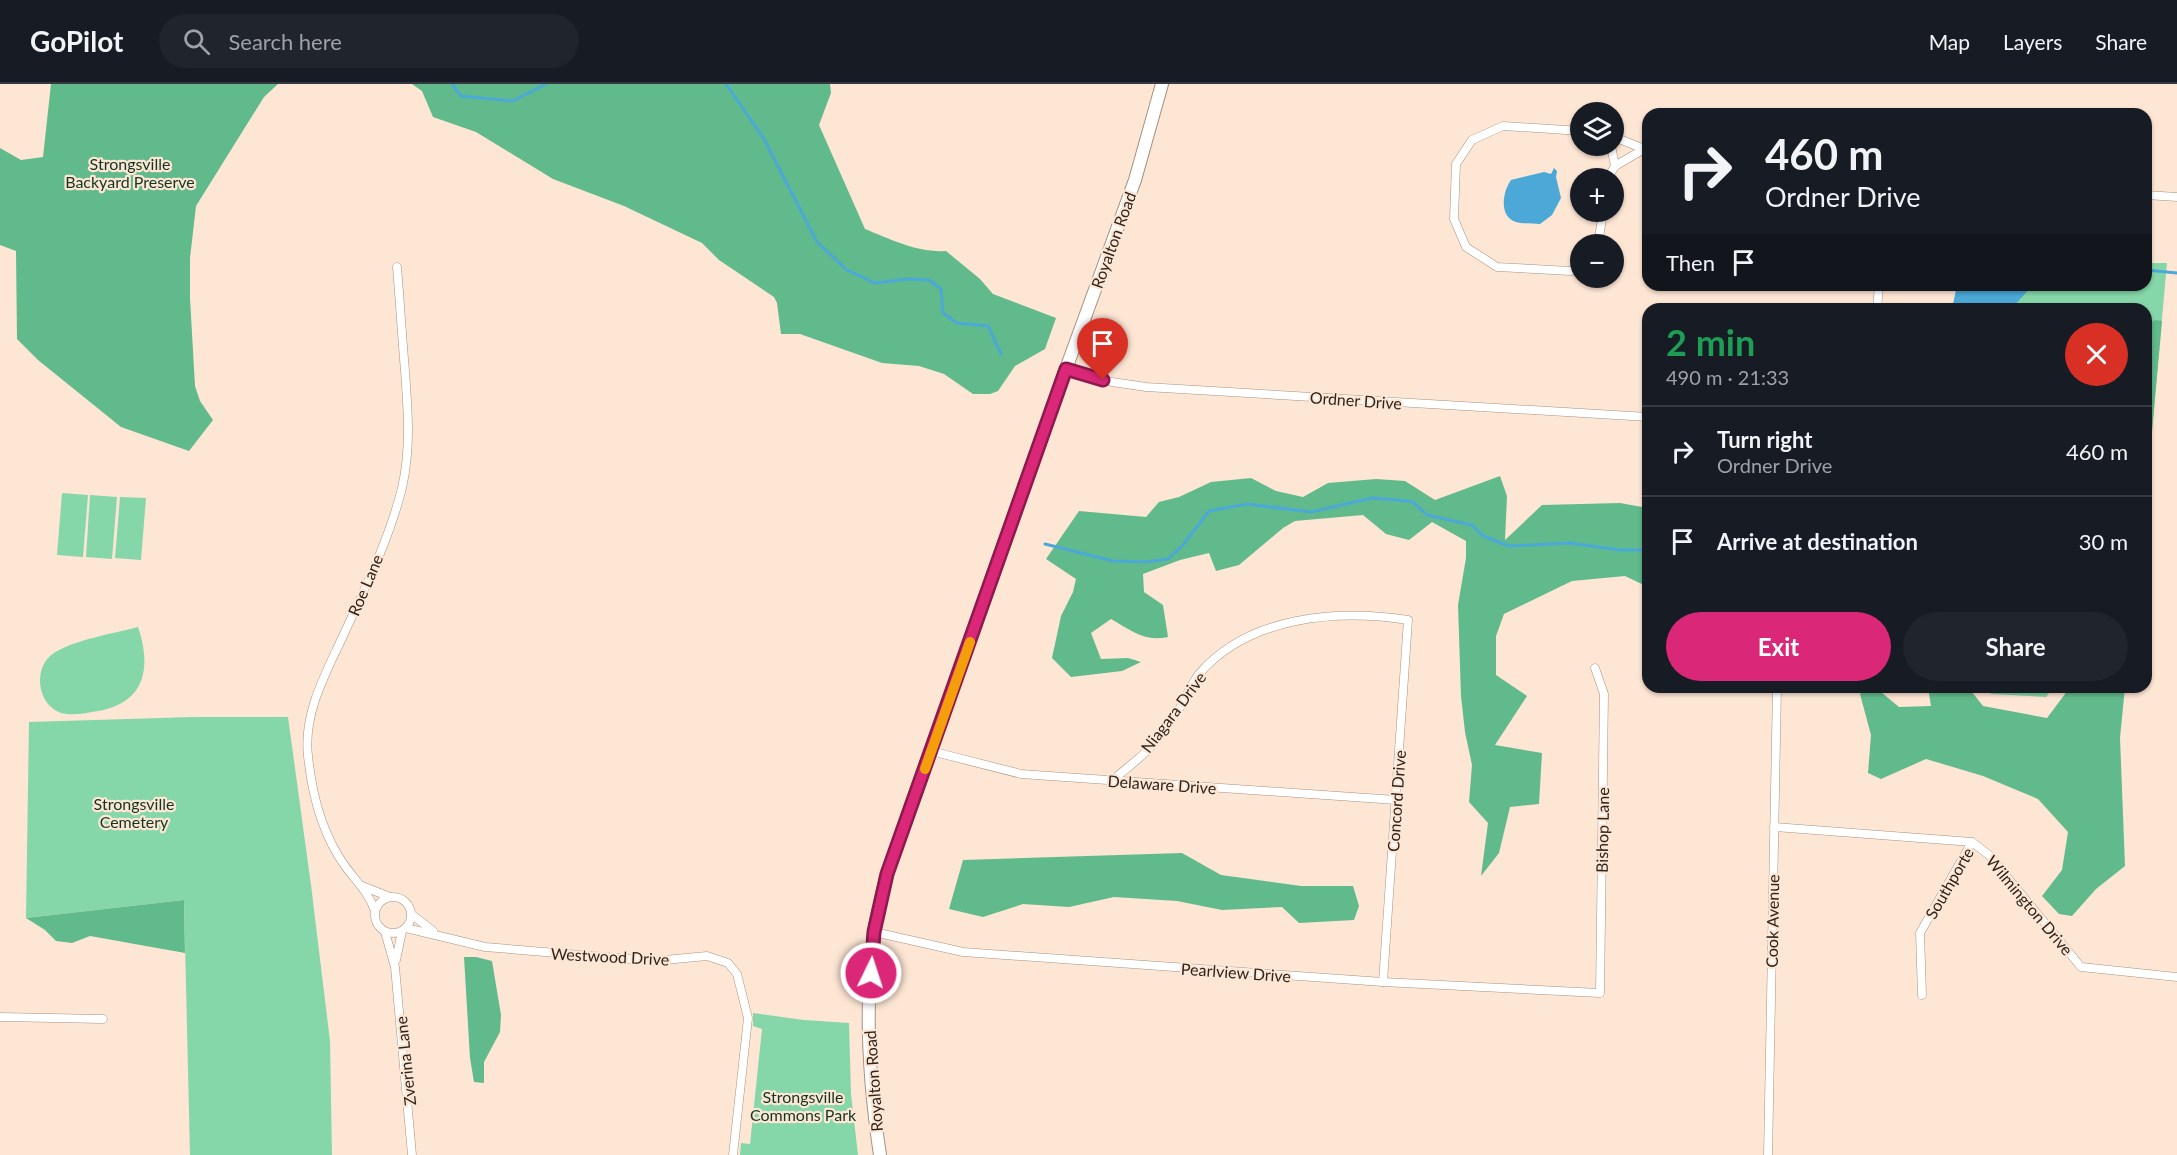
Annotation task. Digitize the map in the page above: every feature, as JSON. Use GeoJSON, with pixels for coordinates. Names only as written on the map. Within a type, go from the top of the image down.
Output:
{"type":"FeatureCollection","features":[{"type":"Feature","properties":{"kind":"main road","name":"Royalton Road"},"geometry":{"type":"LineString","coordinates":[[880,1155],[869,1015],[874,932],[887,874],[1135,180],[1162,84]]}},
{"type":"Feature","properties":{"kind":"main road"},"geometry":{"type":"LineString","coordinates":[[874,1155],[877,1133]]}},
{"type":"Feature","properties":{"kind":"street"},"geometry":{"type":"LineString","coordinates":[[1570,130],[1503,126],[1472,140],[1456,164],[1454,219],[1466,247],[1497,267],[1570,271]]}},
{"type":"Feature","properties":{"kind":"street"},"geometry":{"type":"LineString","coordinates":[[1624,141],[1642,148]]}},
{"type":"Feature","properties":{"kind":"street"},"geometry":{"type":"LineString","coordinates":[[1613,156],[1615,166],[1642,151]]}},
{"type":"Feature","properties":{"kind":"street"},"geometry":{"type":"LineString","coordinates":[[2152,195],[2177,197]]}},
{"type":"Feature","properties":{"kind":"street","name":"Roe Lane"},"geometry":{"type":"LineString","coordinates":[[375,911],[361,885],[345,867],[326,832],[314,791],[308,738],[312,710],[319,690],[371,573],[393,519],[402,488],[407,460],[409,425],[397,267]]}},
{"type":"Feature","properties":{"kind":"street","name":"Ordner Drive"},"geometry":{"type":"LineString","coordinates":[[1066,369],[1112,382],[1146,387],[1642,417]]}},
{"type":"Feature","properties":{"kind":"street","name":"Niagara Drive"},"geometry":{"type":"LineString","coordinates":[[1113,780],[1153,746],[1180,708],[1198,675],[1222,652],[1256,631],[1325,617],[1375,615],[1408,620]]}},
{"type":"Feature","properties":{"kind":"street","name":"Concord Drive"},"geometry":{"type":"LineString","coordinates":[[1383,982],[1408,620]]}},
{"type":"Feature","properties":{"kind":"street","name":"Bishop Lane"},"geometry":{"type":"LineString","coordinates":[[1595,668],[1604,694],[1599,993]]}},
{"type":"Feature","properties":{"kind":"street","name":"Cook Avenue"},"geometry":{"type":"LineString","coordinates":[[1768,1155],[1778,693]]}},
{"type":"Feature","properties":{"kind":"street","name":"Delaware Drive"},"geometry":{"type":"LineString","coordinates":[[931,751],[1022,774],[1396,800]]}},
{"type":"Feature","properties":{"kind":"street","name":"Wilmington Drive"},"geometry":{"type":"LineString","coordinates":[[1774,827],[1972,842],[1989,855],[2081,967],[2177,977]]}},
{"type":"Feature","properties":{"kind":"street","name":"Southporte"},"geometry":{"type":"LineString","coordinates":[[1922,996],[1920,933],[1972,842]]}},
{"type":"Feature","properties":{"kind":"street","name":"Roe Lane"},"geometry":{"type":"LineString","coordinates":[[361,885],[391,897]]}},
{"type":"Feature","properties":{"kind":"street"},"geometry":{"type":"LineString","coordinates":[[391,897],[397,897],[406,903],[411,914],[404,930],[394,934],[385,932],[377,925],[375,911],[380,903],[391,897]]}},
{"type":"Feature","properties":{"kind":"street","name":"Westwood Drive"},"geometry":{"type":"LineString","coordinates":[[411,914],[439,935]]}},
{"type":"Feature","properties":{"kind":"street","name":"Westwood Drive"},"geometry":{"type":"LineString","coordinates":[[404,930],[439,935],[479,946],[501,949],[654,961],[707,956],[728,963],[737,974],[748,1018],[733,1155]]}},
{"type":"Feature","properties":{"kind":"street","name":"Zverina Lane"},"geometry":{"type":"LineString","coordinates":[[395,967],[404,930]]}},
{"type":"Feature","properties":{"kind":"street","name":"Zverina Lane"},"geometry":{"type":"LineString","coordinates":[[385,932],[395,967],[412,1155]]}},
{"type":"Feature","properties":{"kind":"street","name":"Pearlview Drive"},"geometry":{"type":"LineString","coordinates":[[874,932],[963,952],[1383,982],[1599,993]]}},
{"type":"Feature","properties":{"kind":"street"},"geometry":{"type":"LineString","coordinates":[[0,1017],[103,1019]]}},
{"type":"Feature","properties":{"kind":"green space","name":"Strongsville Backyard Preserve"},"geometry":{"type":"Polygon","coordinates":[[[51,84],[278,84],[264,97],[196,206],[190,258],[195,386],[200,401],[213,420],[189,451],[121,427],[38,360],[17,339],[16,251],[0,245],[0,148],[21,160],[43,157],[51,84]]]}},
{"type":"Feature","properties":{"kind":"green space"},"geometry":{"type":"Polygon","coordinates":[[[412,84],[830,84],[831,93],[819,125],[865,229],[915,248],[946,251],[980,279],[993,294],[1056,318],[1045,349],[1015,366],[998,391],[990,394],[973,394],[944,374],[919,366],[882,363],[800,334],[781,334],[777,303],[774,297],[719,260],[702,243],[624,206],[553,179],[476,132],[433,117],[422,91],[412,84]]]}},
{"type":"Feature","properties":{"kind":"green space"},"geometry":{"type":"Polygon","coordinates":[[[2152,263],[2167,263],[2152,429],[2152,303],[1954,303],[1956,291],[2152,291],[2152,263]]]}},
{"type":"Feature","properties":{"kind":"green space"},"geometry":{"type":"Polygon","coordinates":[[[2152,321],[2162,321],[2152,432],[2152,321]]]}},
{"type":"Feature","properties":{"kind":"green space"},"geometry":{"type":"Polygon","coordinates":[[[1500,476],[1507,496],[1505,540],[1542,505],[1620,503],[1642,507],[1642,584],[1625,576],[1572,581],[1504,614],[1496,636],[1496,675],[1527,696],[1495,745],[1542,753],[1539,804],[1510,807],[1499,853],[1481,876],[1488,823],[1469,802],[1472,765],[1461,696],[1458,605],[1466,558],[1466,541],[1432,522],[1409,540],[1386,534],[1363,515],[1295,521],[1283,528],[1239,565],[1216,571],[1209,553],[1180,560],[1143,574],[1144,592],[1163,605],[1168,637],[1144,636],[1111,619],[1091,633],[1101,659],[1128,658],[1141,662],[1122,671],[1071,677],[1052,658],[1061,616],[1073,592],[1076,579],[1046,559],[1079,511],[1146,517],[1159,502],[1179,497],[1211,482],[1251,478],[1276,491],[1303,497],[1328,483],[1376,479],[1405,481],[1435,500],[1500,476]]]}},
{"type":"Feature","properties":{"kind":"green space"},"geometry":{"type":"Polygon","coordinates":[[[62,493],[88,495],[83,557],[57,555],[62,493]]]}},
{"type":"Feature","properties":{"kind":"green space"},"geometry":{"type":"Polygon","coordinates":[[[90,495],[117,497],[112,559],[86,557],[90,495]]]}},
{"type":"Feature","properties":{"kind":"green space"},"geometry":{"type":"Polygon","coordinates":[[[120,497],[146,498],[141,560],[115,558],[120,497]]]}},
{"type":"Feature","properties":{"kind":"green space"},"geometry":{"type":"Polygon","coordinates":[[[138,627],[144,656],[144,669],[135,692],[126,700],[114,707],[75,714],[61,713],[46,702],[40,684],[40,675],[47,659],[54,653],[84,640],[138,627]]]}},
{"type":"Feature","properties":{"kind":"green space"},"geometry":{"type":"Polygon","coordinates":[[[1882,693],[1899,707],[1931,706],[1929,693],[1973,693],[1983,706],[2047,718],[2065,693],[2124,693],[2120,738],[2125,866],[2096,889],[2072,916],[2059,914],[2042,896],[2062,870],[2068,832],[2038,799],[1983,776],[1926,759],[1881,779],[1868,773],[1871,735],[1860,694],[1882,693]]]}},
{"type":"Feature","properties":{"kind":"green space"},"geometry":{"type":"Polygon","coordinates":[[[1990,693],[2049,693],[2046,697],[1990,693]]]}},
{"type":"Feature","properties":{"kind":"green space","name":"Strongsville Cemetery"},"geometry":{"type":"Polygon","coordinates":[[[193,717],[288,717],[330,1041],[332,1155],[190,1155],[184,900],[26,918],[29,722],[193,717]]]}},
{"type":"Feature","properties":{"kind":"green space"},"geometry":{"type":"Polygon","coordinates":[[[1182,853],[1221,875],[1301,886],[1353,886],[1359,906],[1354,920],[1299,923],[1282,907],[1222,910],[1177,901],[1114,897],[1069,907],[1023,904],[983,917],[949,909],[963,860],[1182,853]]]}},
{"type":"Feature","properties":{"kind":"green space"},"geometry":{"type":"Polygon","coordinates":[[[184,900],[185,953],[90,936],[72,943],[56,941],[45,930],[26,918],[184,900]]]}},
{"type":"Feature","properties":{"kind":"green space"},"geometry":{"type":"Polygon","coordinates":[[[464,957],[492,961],[501,1015],[500,1032],[484,1062],[484,1083],[474,1082],[470,1058],[464,957]]]}},
{"type":"Feature","properties":{"kind":"green space","name":"Strongsville Commons Park"},"geometry":{"type":"Polygon","coordinates":[[[753,1013],[849,1023],[851,1094],[858,1155],[740,1155],[741,1143],[750,1144],[762,1029],[753,1026],[753,1013]]]}},
{"type":"Feature","properties":{"kind":"water"},"geometry":{"type":"Polygon","coordinates":[[[1554,168],[1557,171],[1556,177],[1561,198],[1552,215],[1540,224],[1519,223],[1510,219],[1504,209],[1504,197],[1511,180],[1544,172],[1551,174],[1554,168]]]}},
{"type":"Feature","properties":{"kind":"water"},"geometry":{"type":"Polygon","coordinates":[[[1956,291],[2028,291],[2016,303],[1953,303],[1956,291]]]}},
{"type":"Feature","properties":{"kind":"waterway"},"geometry":{"type":"LineString","coordinates":[[452,84],[461,96],[513,101],[546,84]]}},
{"type":"Feature","properties":{"kind":"waterway"},"geometry":{"type":"LineString","coordinates":[[726,84],[764,139],[817,242],[847,270],[875,283],[907,279],[929,280],[941,289],[943,313],[957,323],[988,326],[1001,354]]}},
{"type":"Feature","properties":{"kind":"waterway"},"geometry":{"type":"LineString","coordinates":[[2152,271],[2177,273]]}},
{"type":"Feature","properties":{"kind":"waterway"},"geometry":{"type":"LineString","coordinates":[[1045,544],[1113,561],[1145,562],[1168,559],[1183,545],[1209,511],[1247,504],[1311,512],[1372,498],[1413,502],[1427,515],[1472,525],[1483,536],[1509,546],[1570,543],[1620,550],[1642,550]]}},
{"type":"Feature","properties":{"kind":"slow traffic"},"geometry":{"type":"LineString","coordinates":[[925,769],[970,642]]}},
{"type":"Feature","properties":{"kind":"route"},"geometry":{"type":"LineString","coordinates":[[871,973],[874,932],[887,874],[899,836],[1066,369],[1103,380]]}}]}
